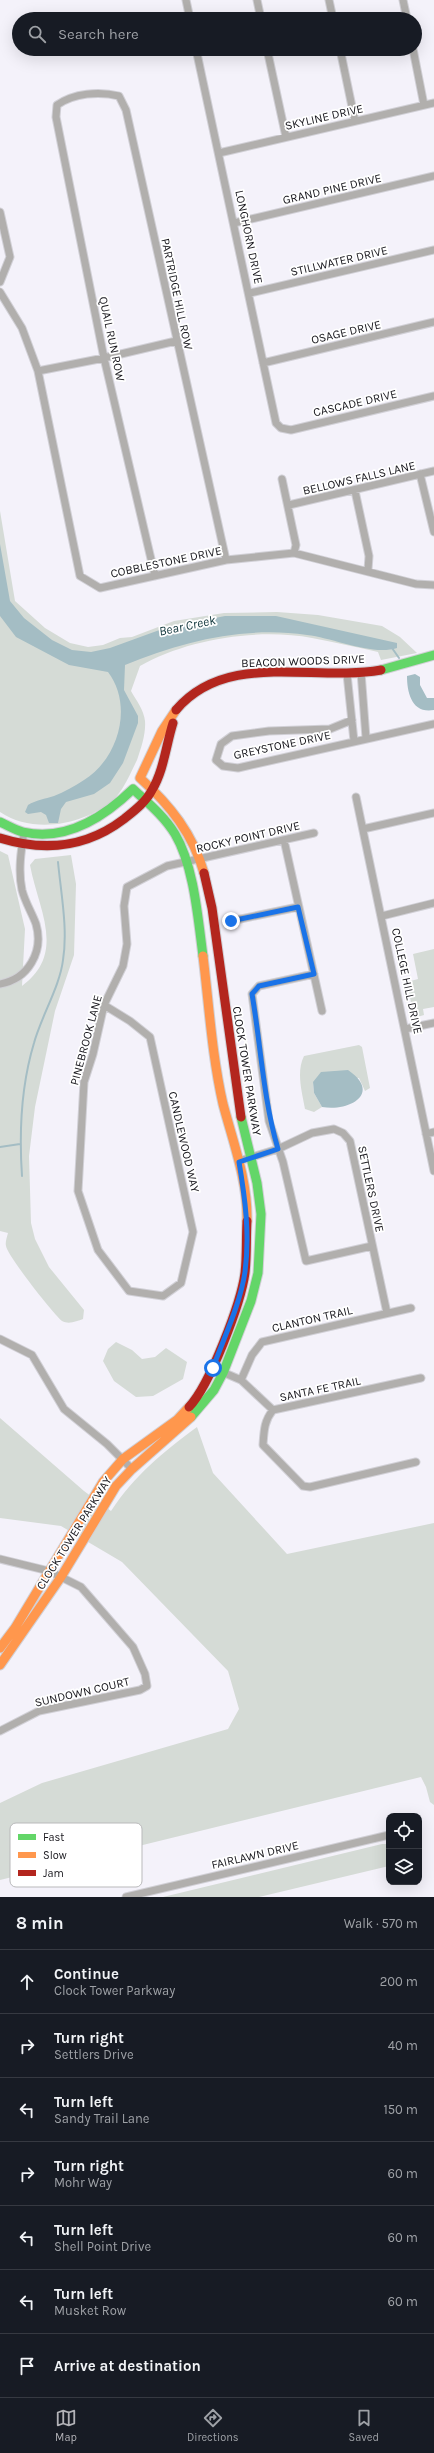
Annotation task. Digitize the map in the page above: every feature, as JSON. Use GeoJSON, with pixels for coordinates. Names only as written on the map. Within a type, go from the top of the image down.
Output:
{"type":"FeatureCollection","features":[{"type":"Feature","properties":{"kind":"street"},"geometry":{"type":"LineString","coordinates":[[186,0],[189,12]]}},
{"type":"Feature","properties":{"kind":"street"},"geometry":{"type":"LineString","coordinates":[[257,0],[260,12]]}},
{"type":"Feature","properties":{"kind":"street"},"geometry":{"type":"LineString","coordinates":[[329,0],[332,12]]}},
{"type":"Feature","properties":{"kind":"street"},"geometry":{"type":"LineString","coordinates":[[403,0],[406,12]]}},
{"type":"Feature","properties":{"kind":"street","name":"LONGHORN DRIVE"},"geometry":{"type":"LineString","coordinates":[[198,56],[250,293],[276,423],[281,428]]}},
{"type":"Feature","properties":{"kind":"street"},"geometry":{"type":"LineString","coordinates":[[269,56],[286,137]]}},
{"type":"Feature","properties":{"kind":"street"},"geometry":{"type":"LineString","coordinates":[[341,56],[355,121]]}},
{"type":"Feature","properties":{"kind":"street"},"geometry":{"type":"LineString","coordinates":[[414,56],[424,105]]}},
{"type":"Feature","properties":{"kind":"street","name":"PARTRIDGE HILL ROW"},"geometry":{"type":"LineString","coordinates":[[57,105],[66,99],[103,92],[119,96],[126,110],[176,341],[226,560]]}},
{"type":"Feature","properties":{"kind":"street","name":"SKYLINE DRIVE"},"geometry":{"type":"LineString","coordinates":[[219,153],[434,103]]}},
{"type":"Feature","properties":{"kind":"street","name":"QUAIL RUN ROW"},"geometry":{"type":"LineString","coordinates":[[57,105],[56,117],[104,358],[155,576]]}},
{"type":"Feature","properties":{"kind":"street","name":"GRAND PINE DRIVE"},"geometry":{"type":"LineString","coordinates":[[234,223],[434,176]]}},
{"type":"Feature","properties":{"kind":"street"},"geometry":{"type":"LineString","coordinates":[[0,212],[10,257],[0,282]]}},
{"type":"Feature","properties":{"kind":"street","name":"STILLWATER DRIVE"},"geometry":{"type":"LineString","coordinates":[[250,293],[434,250]]}},
{"type":"Feature","properties":{"kind":"street","name":"COBBLESTONE DRIVE"},"geometry":{"type":"LineString","coordinates":[[0,292],[22,328],[38,371],[80,576],[100,588],[226,560],[294,553],[368,570],[416,584],[434,585]]}},
{"type":"Feature","properties":{"kind":"street","name":"OSAGE DRIVE"},"geometry":{"type":"LineString","coordinates":[[263,363],[434,322]]}},
{"type":"Feature","properties":{"kind":"street"},"geometry":{"type":"LineString","coordinates":[[38,371],[104,358],[176,341]]}},
{"type":"Feature","properties":{"kind":"street","name":"CASCADE DRIVE"},"geometry":{"type":"LineString","coordinates":[[281,428],[291,430],[434,396]]}},
{"type":"Feature","properties":{"kind":"street","name":"BELLOWS FALLS LANE"},"geometry":{"type":"LineString","coordinates":[[289,505],[355,491],[434,471]]}},
{"type":"Feature","properties":{"kind":"street"},"geometry":{"type":"LineString","coordinates":[[420,474],[434,532]]}},
{"type":"Feature","properties":{"kind":"street"},"geometry":{"type":"LineString","coordinates":[[282,479],[289,505],[296,544],[294,553]]}},
{"type":"Feature","properties":{"kind":"street"},"geometry":{"type":"LineString","coordinates":[[355,491],[369,556],[368,570]]}},
{"type":"Feature","properties":{"kind":"street","name":"BEACON WOODS DRIVE"},"geometry":{"type":"LineString","coordinates":[[133,789],[140,778],[160,735],[179,706],[194,692],[218,679],[247,672],[347,674],[434,655]]}},
{"type":"Feature","properties":{"kind":"street"},"geometry":{"type":"LineString","coordinates":[[361,672],[366,738]]}},
{"type":"Feature","properties":{"kind":"street"},"geometry":{"type":"LineString","coordinates":[[347,674],[354,741]]}},
{"type":"Feature","properties":{"kind":"street"},"geometry":{"type":"LineString","coordinates":[[0,838],[22,846],[55,848],[76,844],[99,836],[124,820],[154,789],[179,706]]}},
{"type":"Feature","properties":{"kind":"street","name":"GREYSTONE DRIVE"},"geometry":{"type":"LineString","coordinates":[[352,720],[330,729],[269,731],[232,736],[221,744],[216,760],[223,766],[238,768],[366,738],[434,724]]}},
{"type":"Feature","properties":{"kind":"street","name":"CLOCK TOWER PARKWAY"},"geometry":{"type":"LineString","coordinates":[[0,1665],[61,1577],[116,1486],[132,1469],[203,1406],[223,1373],[251,1301],[258,1273],[261,1214],[258,1183],[237,1098],[212,908],[199,858],[187,828],[179,816],[154,789],[140,778]]}},
{"type":"Feature","properties":{"kind":"street"},"geometry":{"type":"LineString","coordinates":[[0,822],[24,832],[54,833],[92,823],[115,808],[133,789]]}},
{"type":"Feature","properties":{"kind":"street","name":"CLOCK TOWER PARKWAY"},"geometry":{"type":"LineString","coordinates":[[0,1648],[15,1628],[103,1482],[123,1459],[177,1420],[195,1401],[213,1368],[234,1311],[245,1273],[247,1246],[246,1208],[239,1162],[223,1103],[213,1041],[198,917],[186,862],[175,834],[160,814],[133,789]]}},
{"type":"Feature","properties":{"kind":"street","name":"COLLEGE HILL DRIVE"},"geometry":{"type":"LineString","coordinates":[[356,797],[434,1171]]}},
{"type":"Feature","properties":{"kind":"street"},"geometry":{"type":"LineString","coordinates":[[363,829],[434,813]]}},
{"type":"Feature","properties":{"kind":"street"},"geometry":{"type":"LineString","coordinates":[[0,984],[14,980],[26,971],[34,959],[38,945],[36,924],[22,890],[20,860],[24,832]]}},
{"type":"Feature","properties":{"kind":"street","name":"ROCKY POINT DRIVE"},"geometry":{"type":"LineString","coordinates":[[186,862],[314,833]]}},
{"type":"Feature","properties":{"kind":"street"},"geometry":{"type":"LineString","coordinates":[[284,840],[322,1011]]}},
{"type":"Feature","properties":{"kind":"street","name":"PINEBROOK LANE"},"geometry":{"type":"LineString","coordinates":[[163,1296],[129,1291],[98,1250],[78,1191],[84,1082],[93,1054],[104,1005],[123,966],[127,944],[124,906],[127,887],[167,866],[186,862]]}},
{"type":"Feature","properties":{"kind":"street"},"geometry":{"type":"LineString","coordinates":[[382,916],[434,903]]}},
{"type":"Feature","properties":{"kind":"street"},"geometry":{"type":"LineString","coordinates":[[231,921],[298,907]]}},
{"type":"Feature","properties":{"kind":"street"},"geometry":{"type":"LineString","coordinates":[[314,974],[259,986],[252,994],[259,1037],[263,1086],[269,1121],[283,1162],[306,1261],[372,1246]]}},
{"type":"Feature","properties":{"kind":"street","name":"CANDLEWOOD WAY"},"geometry":{"type":"LineString","coordinates":[[104,1005],[130,1021],[150,1037],[193,1232],[182,1283],[163,1296]]}},
{"type":"Feature","properties":{"kind":"street"},"geometry":{"type":"LineString","coordinates":[[405,1029],[434,1023]]}},
{"type":"Feature","properties":{"kind":"street","name":"SETTLERS DRIVE"},"geometry":{"type":"LineString","coordinates":[[239,1162],[278,1149],[312,1133],[334,1128],[343,1133],[350,1141],[387,1313]]}},
{"type":"Feature","properties":{"kind":"street"},"geometry":{"type":"LineString","coordinates":[[426,1134],[434,1132]]}},
{"type":"Feature","properties":{"kind":"street","name":"CLANTON TRAIL"},"geometry":{"type":"LineString","coordinates":[[242,1380],[252,1355],[262,1342],[411,1308]]}},
{"type":"Feature","properties":{"kind":"street"},"geometry":{"type":"LineString","coordinates":[[0,1339],[32,1355],[64,1410],[123,1459],[132,1469]]}},
{"type":"Feature","properties":{"kind":"street","name":"SANTA FE TRAIL"},"geometry":{"type":"LineString","coordinates":[[213,1368],[242,1380],[273,1410],[421,1378]]}},
{"type":"Feature","properties":{"kind":"street"},"geometry":{"type":"LineString","coordinates":[[273,1410],[267,1417],[264,1427],[263,1445],[303,1486],[310,1487],[416,1462]]}},
{"type":"Feature","properties":{"kind":"street"},"geometry":{"type":"LineString","coordinates":[[0,1559],[49,1571],[61,1577]]}},
{"type":"Feature","properties":{"kind":"street","name":"SUNDOWN COURT"},"geometry":{"type":"LineString","coordinates":[[0,1731],[39,1711],[140,1690],[147,1686],[145,1674],[133,1647],[81,1587],[61,1577]]}},
{"type":"Feature","properties":{"kind":"street","name":"FAIRLAWN DRIVE"},"geometry":{"type":"LineString","coordinates":[[126,1897],[386,1836]]}},
{"type":"Feature","properties":{"kind":"shaded area"},"geometry":{"type":"Polygon","coordinates":[[[0,511],[15,601],[45,628],[70,643],[88,647],[103,645],[120,638],[132,637],[174,621],[224,613],[277,612],[318,615],[382,626],[400,637],[417,653],[381,660],[378,652],[312,638],[269,634],[223,638],[179,649],[159,657],[140,666],[131,691],[143,713],[145,731],[137,760],[125,784],[116,797],[104,807],[90,814],[76,820],[60,824],[44,825],[14,819],[0,812],[0,511]]]}},
{"type":"Feature","properties":{"kind":"shaded area"},"geometry":{"type":"Polygon","coordinates":[[[0,851],[8,855],[25,929],[22,986],[36,973],[43,959],[46,945],[46,930],[43,914],[30,865],[35,859],[71,855],[76,884],[74,955],[55,1011],[35,1107],[29,1156],[31,1223],[35,1239],[49,1267],[84,1310],[83,1319],[67,1323],[62,1321],[57,1316],[22,1272],[8,1252],[6,1240],[8,1233],[0,1231],[0,851]]]}},
{"type":"Feature","properties":{"kind":"shaded area"},"geometry":{"type":"Polygon","coordinates":[[[434,949],[434,1007],[423,1009],[424,1015],[414,1018],[407,982],[418,979],[413,954],[434,949]]]}},
{"type":"Feature","properties":{"kind":"shaded area"},"geometry":{"type":"Polygon","coordinates":[[[359,1045],[362,1047],[370,1088],[365,1091],[359,1078],[313,1082],[314,1093],[322,1107],[314,1112],[305,1109],[300,1075],[300,1069],[304,1056],[359,1045]]]}},
{"type":"Feature","properties":{"kind":"shaded area"},"geometry":{"type":"Polygon","coordinates":[[[116,1342],[132,1350],[142,1359],[155,1357],[166,1348],[187,1362],[183,1379],[153,1396],[136,1397],[114,1381],[103,1361],[108,1349],[116,1342]]]}},
{"type":"Feature","properties":{"kind":"shaded area"},"geometry":{"type":"Polygon","coordinates":[[[0,1418],[84,1491],[111,1511],[130,1486],[150,1465],[197,1427],[213,1473],[287,1554],[434,1523],[434,1805],[430,1802],[426,1787],[421,1777],[142,1845],[142,1823],[10,1823],[10,1878],[0,1880],[0,1803],[42,1783],[228,1729],[239,1709],[228,1671],[122,1562],[61,1526],[0,1518],[0,1418]]]}},
{"type":"Feature","properties":{"kind":"shaded area"},"geometry":{"type":"Polygon","coordinates":[[[386,1844],[386,1867],[259,1897],[163,1897],[386,1844]]]}},
{"type":"Feature","properties":{"kind":"water"},"geometry":{"type":"Polygon","coordinates":[[[0,544],[10,601],[24,618],[52,640],[72,650],[91,652],[110,648],[165,628],[225,616],[276,616],[397,643],[397,648],[376,650],[307,635],[284,633],[237,634],[169,649],[125,665],[124,690],[138,716],[138,723],[123,763],[110,783],[94,794],[66,802],[61,809],[58,823],[49,823],[46,815],[41,812],[28,814],[25,812],[28,805],[66,791],[96,771],[106,759],[113,746],[121,716],[120,700],[116,686],[108,672],[69,665],[16,637],[0,616],[0,544]]]}},
{"type":"Feature","properties":{"kind":"water"},"geometry":{"type":"Polygon","coordinates":[[[415,674],[420,677],[420,685],[427,698],[434,698],[434,710],[420,709],[412,701],[408,689],[407,676],[415,674]]]}},
{"type":"Feature","properties":{"kind":"water"},"geometry":{"type":"Polygon","coordinates":[[[348,1070],[358,1078],[362,1086],[362,1093],[358,1099],[343,1107],[322,1107],[314,1093],[313,1082],[321,1072],[348,1070]]]}},
{"type":"Feature","properties":{"kind":"waterway","name":"Bear Creek"},"geometry":{"type":"LineString","coordinates":[[392,648],[399,658]]}},
{"type":"Feature","properties":{"kind":"waterway"},"geometry":{"type":"LineString","coordinates":[[22,1176],[21,1126],[26,1076],[37,1033],[58,980],[63,960],[65,936],[58,862]]}},
{"type":"Feature","properties":{"kind":"waterway"},"geometry":{"type":"LineString","coordinates":[[0,1147],[20,1144]]}},
{"type":"Feature","properties":{"kind":"traffic: fast"},"geometry":{"type":"LineString","coordinates":[[381,670],[434,655]]}},
{"type":"Feature","properties":{"kind":"traffic: fast"},"geometry":{"type":"LineString","coordinates":[[0,822],[23,832],[39,834],[69,830],[97,818],[133,789],[166,821],[175,834],[187,861],[197,910],[203,956]]}},
{"type":"Feature","properties":{"kind":"traffic: fast"},"geometry":{"type":"LineString","coordinates":[[191,1417],[214,1390],[223,1373],[251,1301],[258,1273],[261,1214],[257,1183],[241,1117]]}},
{"type":"Feature","properties":{"kind":"traffic: slow"},"geometry":{"type":"LineString","coordinates":[[176,710],[162,731],[140,778],[171,810],[179,821],[194,846],[204,873]]}},
{"type":"Feature","properties":{"kind":"traffic: slow"},"geometry":{"type":"LineString","coordinates":[[203,956],[216,1068],[223,1104],[242,1176],[247,1206],[247,1221]]}},
{"type":"Feature","properties":{"kind":"traffic: slow"},"geometry":{"type":"LineString","coordinates":[[0,1648],[15,1628],[103,1482],[123,1459],[177,1420],[189,1407]]}},
{"type":"Feature","properties":{"kind":"traffic: slow"},"geometry":{"type":"LineString","coordinates":[[0,1665],[61,1577],[116,1486],[132,1469],[191,1417]]}},
{"type":"Feature","properties":{"kind":"traffic: jam"},"geometry":{"type":"LineString","coordinates":[[176,710],[197,692],[220,680],[245,674],[272,672],[355,673],[381,670]]}},
{"type":"Feature","properties":{"kind":"traffic: jam"},"geometry":{"type":"LineString","coordinates":[[0,838],[33,845],[65,845],[95,836],[110,829],[136,809],[149,794],[159,774],[173,723]]}},
{"type":"Feature","properties":{"kind":"traffic: jam"},"geometry":{"type":"LineString","coordinates":[[204,873],[212,908],[241,1117]]}},
{"type":"Feature","properties":{"kind":"traffic: jam"},"geometry":{"type":"LineString","coordinates":[[189,1407],[206,1381],[215,1363],[238,1304],[245,1273],[247,1221]]}},
{"type":"Feature","properties":{"kind":"route"},"geometry":{"type":"LineString","coordinates":[[213,1368],[234,1311],[245,1273],[247,1246],[246,1208],[239,1162],[278,1149],[269,1121],[263,1086],[259,1037],[252,994],[259,986],[314,974],[298,907],[231,921]]}}]}
